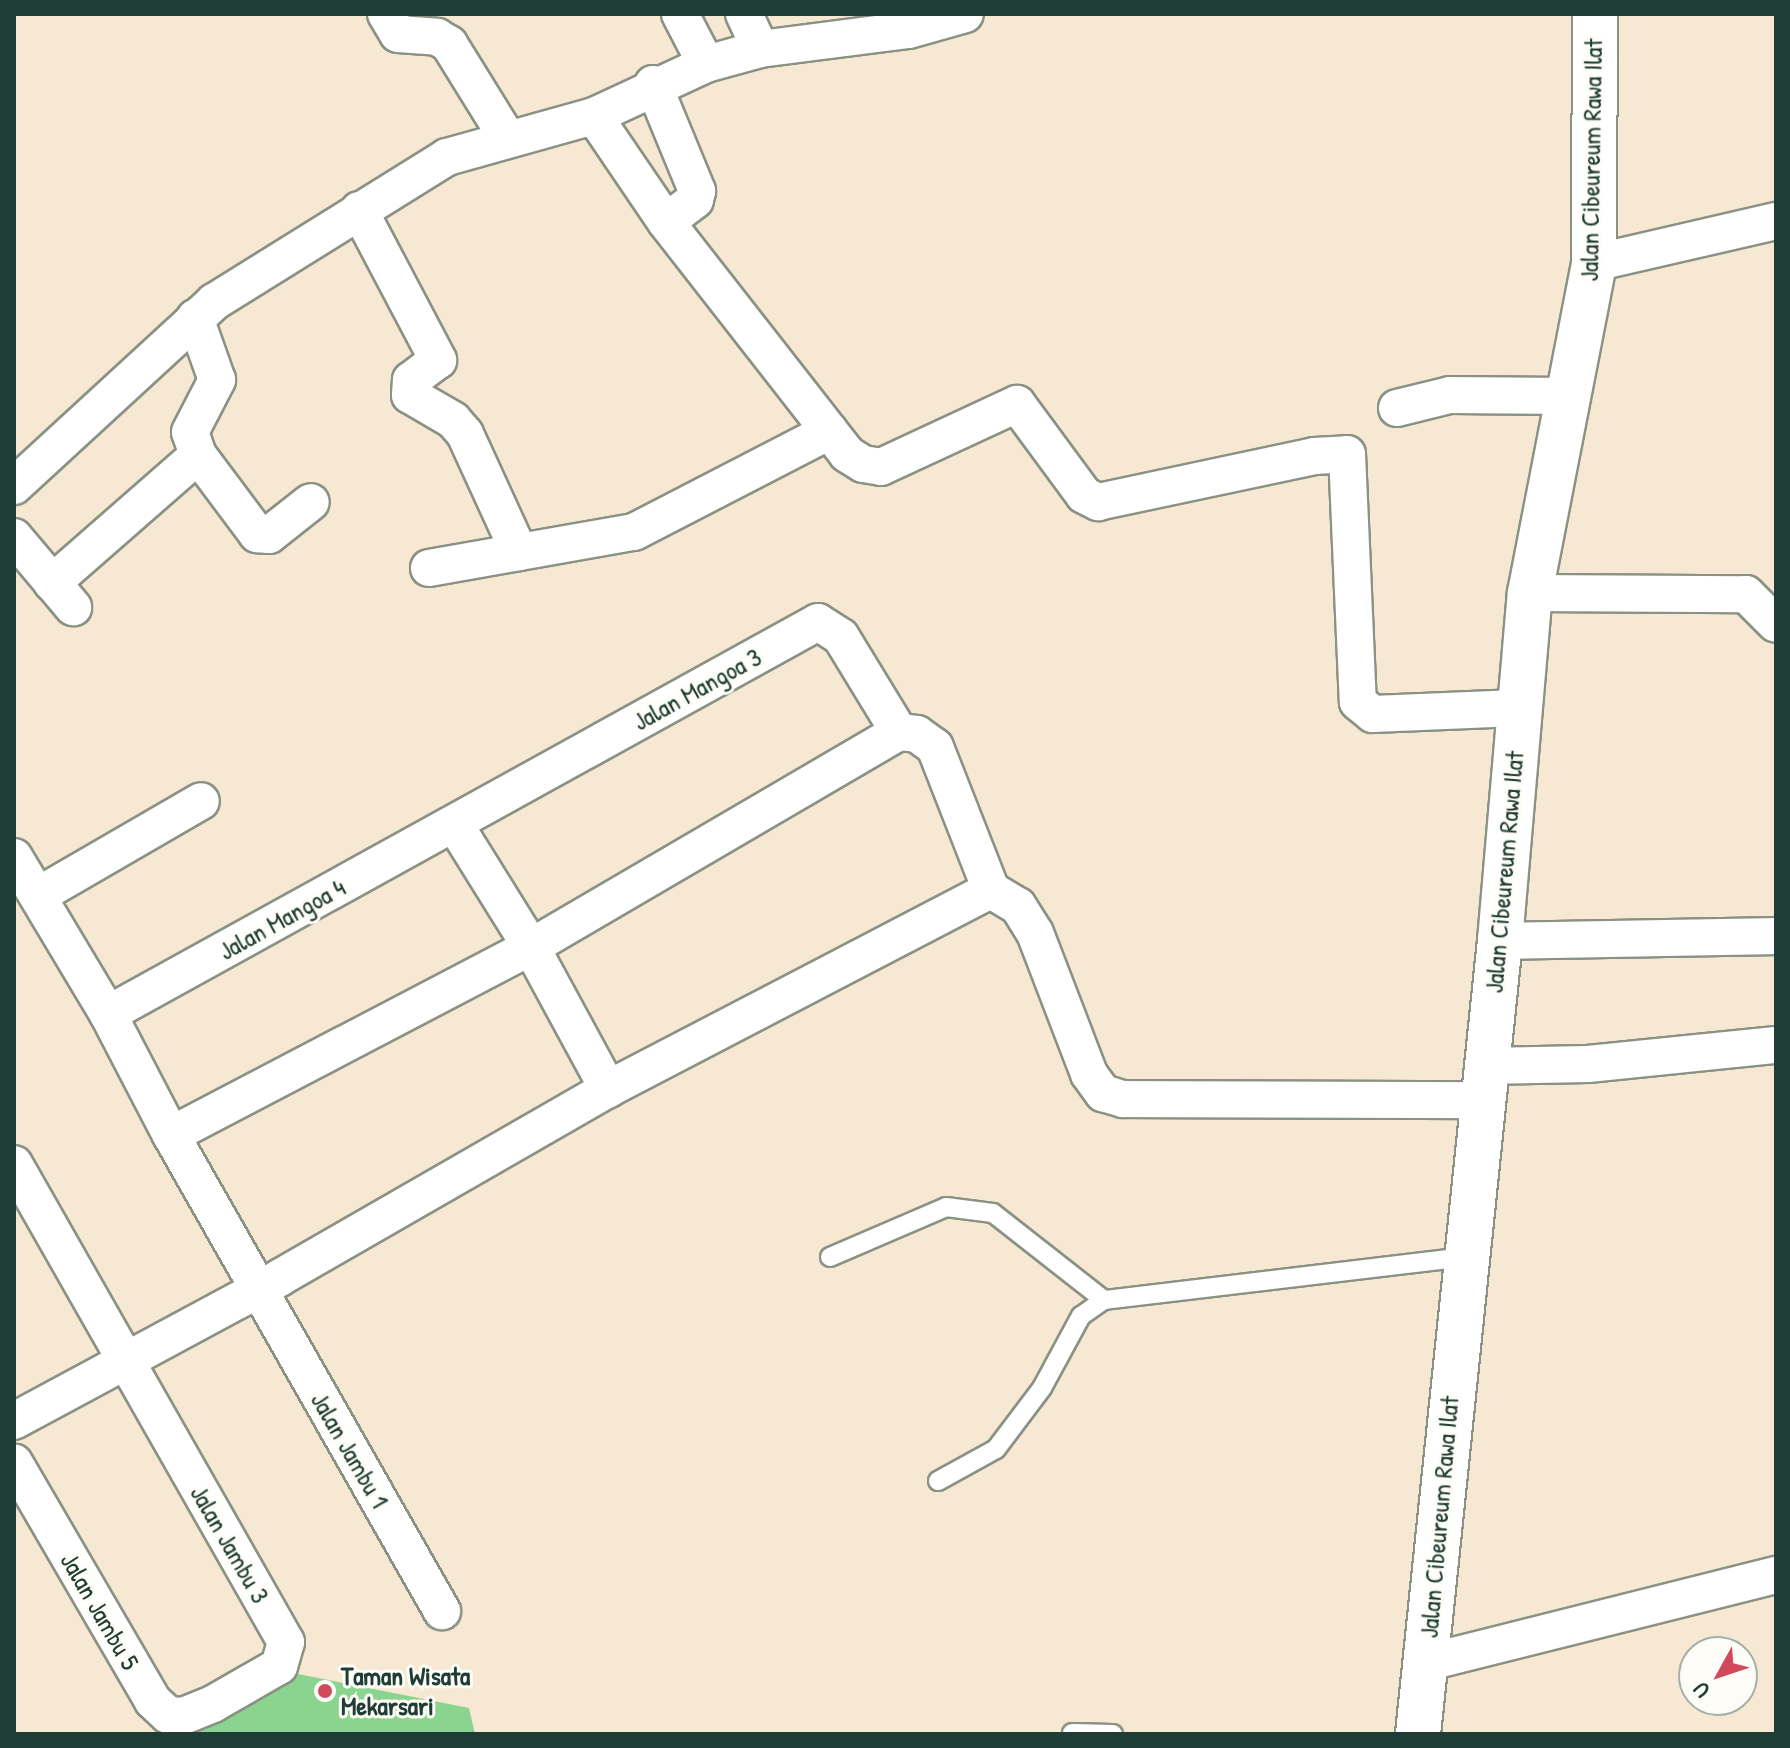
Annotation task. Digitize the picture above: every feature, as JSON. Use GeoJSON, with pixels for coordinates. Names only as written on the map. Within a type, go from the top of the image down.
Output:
{"type":"FeatureCollection","features":[{"type":"Feature","properties":{"kind":"street"},"geometry":{"type":"LineString","coordinates":[[386,14],[398,34],[444,38],[508,139]]}},
{"type":"Feature","properties":{"kind":"street"},"geometry":{"type":"LineString","coordinates":[[680,14],[706,64]]}},
{"type":"Feature","properties":{"kind":"street"},"geometry":{"type":"LineString","coordinates":[[744,14],[760,49]]}},
{"type":"Feature","properties":{"kind":"street"},"geometry":{"type":"LineString","coordinates":[[14,486],[195,318],[359,210],[447,157],[594,116],[653,84],[706,64],[760,49],[909,30],[965,14]]}},
{"type":"Feature","properties":{"kind":"street","name":"Jalan Cibeureum Rawa Ilat"},"geometry":{"type":"LineString","coordinates":[[1418,1734],[1464,1257],[1500,941],[1530,593],[1594,263],[1595,14]]}},
{"type":"Feature","properties":{"kind":"street"},"geometry":{"type":"LineString","coordinates":[[653,84],[697,191],[695,200],[666,222]]}},
{"type":"Feature","properties":{"kind":"street"},"geometry":{"type":"LineString","coordinates":[[594,116],[666,222],[847,454],[881,467],[1017,404],[1084,495],[1098,502],[1314,456],[1347,454],[1358,702],[1373,714],[1518,708]]}},
{"type":"Feature","properties":{"kind":"street"},"geometry":{"type":"LineString","coordinates":[[359,210],[438,360],[411,380],[410,395],[453,420],[465,434],[519,552]]}},
{"type":"Feature","properties":{"kind":"street"},"geometry":{"type":"LineString","coordinates":[[1594,263],[1776,221]]}},
{"type":"Feature","properties":{"kind":"street"},"geometry":{"type":"LineString","coordinates":[[195,318],[217,380],[189,435],[198,455],[257,534],[269,535],[311,502]]}},
{"type":"Feature","properties":{"kind":"street"},"geometry":{"type":"LineString","coordinates":[[1397,408],[1450,395],[1568,396]]}},
{"type":"Feature","properties":{"kind":"street"},"geometry":{"type":"LineString","coordinates":[[429,568],[634,532],[830,431]]}},
{"type":"Feature","properties":{"kind":"street"},"geometry":{"type":"LineString","coordinates":[[14,537],[63,595],[198,455]]}},
{"type":"Feature","properties":{"kind":"street"},"geometry":{"type":"LineString","coordinates":[[1530,593],[1746,594],[1776,624]]}},
{"type":"Feature","properties":{"kind":"street","name":"Jalan Mangoa 3"},"geometry":{"type":"LineString","coordinates":[[455,825],[818,622],[841,637],[899,732]]}},
{"type":"Feature","properties":{"kind":"street"},"geometry":{"type":"LineString","coordinates":[[171,1135],[531,947],[899,732],[917,734],[935,747],[991,890],[1018,906],[1035,933],[1089,1074],[1103,1093],[1123,1099],[1482,1083],[1588,1064],[1776,1045]]}},
{"type":"Feature","properties":{"kind":"street"},"geometry":{"type":"LineString","coordinates":[[39,895],[201,801]]}},
{"type":"Feature","properties":{"kind":"street"},"geometry":{"type":"LineString","coordinates":[[455,825],[531,947],[608,1089]]}},
{"type":"Feature","properties":{"kind":"street","name":"Jalan Mangoa 4"},"geometry":{"type":"LineString","coordinates":[[108,1014],[455,825]]}},
{"type":"Feature","properties":{"kind":"street","name":"Jalan Jambu 1"},"geometry":{"type":"LineString","coordinates":[[14,857],[108,1014],[171,1135],[442,1611]]}},
{"type":"Feature","properties":{"kind":"street"},"geometry":{"type":"LineString","coordinates":[[14,1421],[124,1357],[257,1288],[608,1089],[991,890]]}},
{"type":"Feature","properties":{"kind":"street"},"geometry":{"type":"LineString","coordinates":[[1500,941],[1776,936]]}},
{"type":"Feature","properties":{"kind":"street","name":"Jalan Jambu 3"},"geometry":{"type":"LineString","coordinates":[[14,1164],[286,1642],[279,1666],[213,1704]]}},
{"type":"Feature","properties":{"kind":"street","name":"Jalan Jambu 5"},"geometry":{"type":"LineString","coordinates":[[14,1462],[153,1701],[168,1715],[183,1716],[213,1704]]}},
{"type":"Feature","properties":{"kind":"street"},"geometry":{"type":"LineString","coordinates":[[1425,1663],[1776,1575]]}},
{"type":"Feature","properties":{"kind":"lane"},"geometry":{"type":"LineString","coordinates":[[830,1257],[946,1207],[993,1213],[1104,1300]]}},
{"type":"Feature","properties":{"kind":"lane"},"geometry":{"type":"LineString","coordinates":[[938,1481],[996,1449],[1042,1388],[1081,1316],[1104,1300],[1464,1257]]}},
{"type":"Feature","properties":{"kind":"lane"},"geometry":{"type":"LineString","coordinates":[[1072,1733],[1113,1734]]}},
{"type":"Feature","properties":{"kind":"green space","name":"Taman Wisata Mekarsari"},"geometry":{"type":"Polygon","coordinates":[[[298,1674],[469,1708],[475,1734],[188,1734],[298,1674]]]}},
{"type":"Feature","properties":{"kind":"place","name":"Taman Wisata Mekarsari"},"geometry":{"type":"Point","coordinates":[325,1691]}}]}
